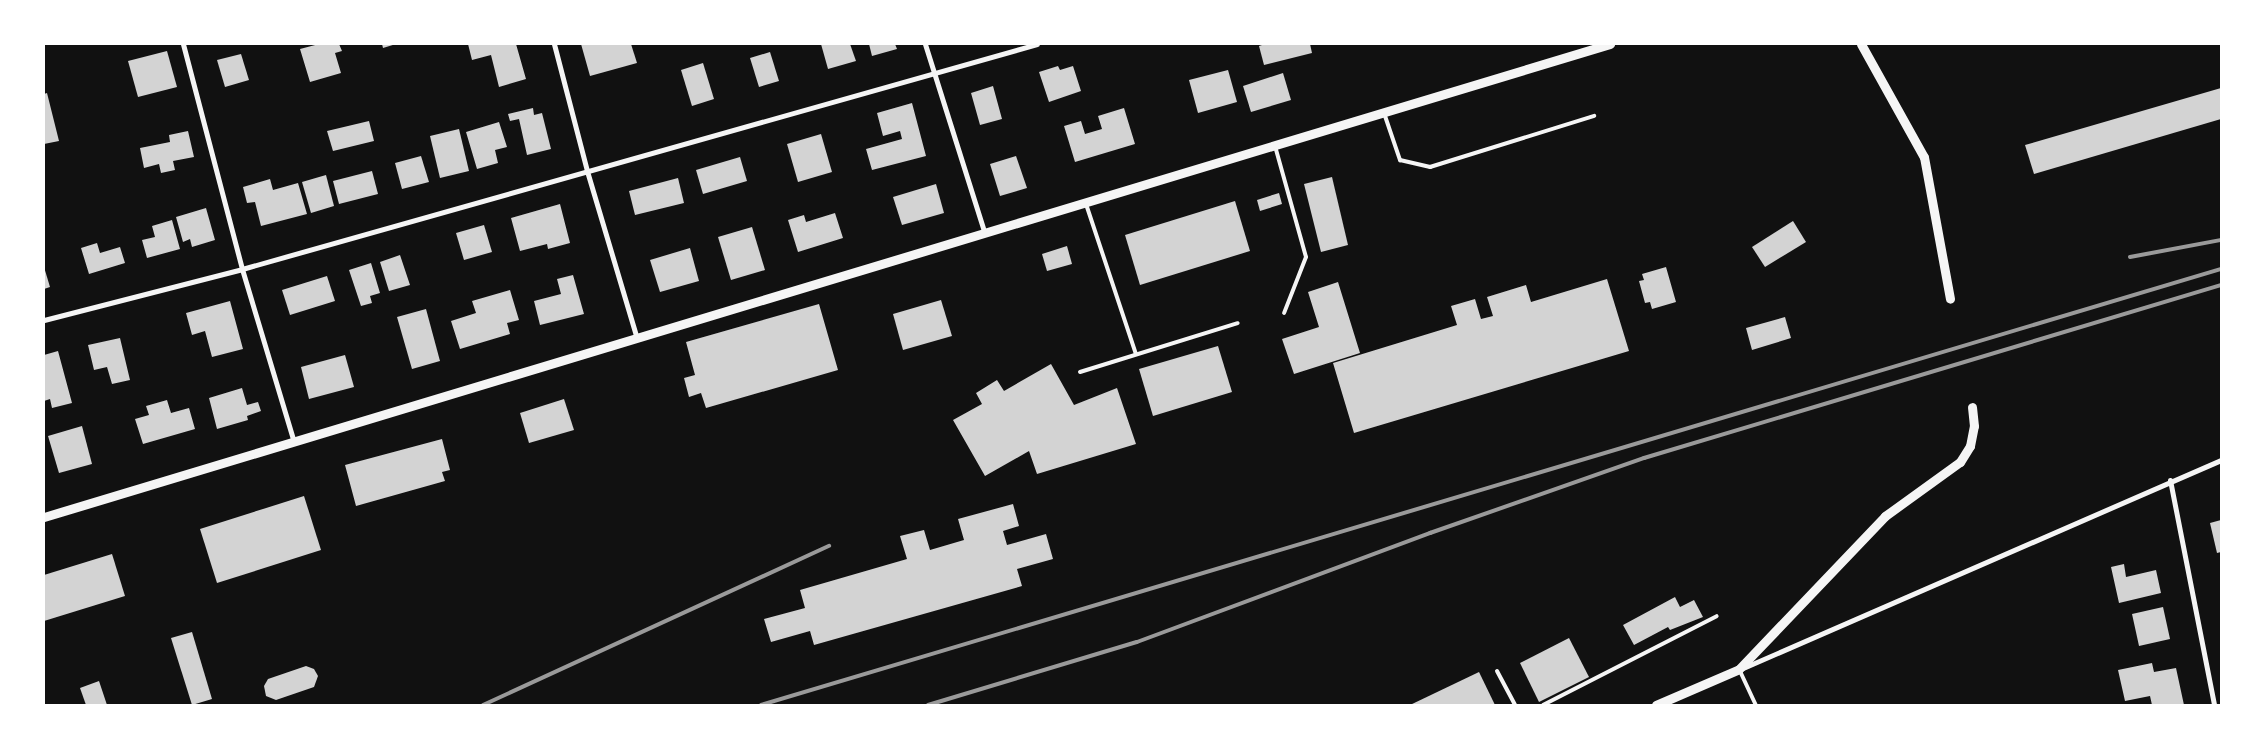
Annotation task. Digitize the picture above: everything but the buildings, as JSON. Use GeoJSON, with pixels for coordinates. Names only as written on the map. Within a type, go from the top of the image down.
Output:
{"type":"FeatureCollection","features":[{"type":"Feature","properties":{"kind":"street"},"geometry":{"type":"LineString","coordinates":[[183,44],[242,269],[294,440]]}},
{"type":"Feature","properties":{"kind":"street"},"geometry":{"type":"LineString","coordinates":[[554,44],[587,171],[637,340]]}},
{"type":"Feature","properties":{"kind":"street"},"geometry":{"type":"LineString","coordinates":[[925,44],[985,235]]}},
{"type":"Feature","properties":{"kind":"street"},"geometry":{"type":"LineString","coordinates":[[44,320],[242,269],[1036,44]]}},
{"type":"Feature","properties":{"kind":"street"},"geometry":{"type":"LineString","coordinates":[[44,517],[294,440],[637,340],[985,235],[1610,44]]}},
{"type":"Feature","properties":{"kind":"street"},"geometry":{"type":"LineString","coordinates":[[1861,44],[1924,157],[1950,299]]}},
{"type":"Feature","properties":{"kind":"street"},"geometry":{"type":"LineString","coordinates":[[1740,669],[1885,516],[1960,462],[1970,446],[1974,426],[1972,407]]}},
{"type":"Feature","properties":{"kind":"street"},"geometry":{"type":"LineString","coordinates":[[1656,705],[2170,480],[2221,460]]}},
{"type":"Feature","properties":{"kind":"street"},"geometry":{"type":"LineString","coordinates":[[2170,480],[2214,705]]}},
{"type":"Feature","properties":{"kind":"lane"},"geometry":{"type":"LineString","coordinates":[[1384,113],[1400,160],[1430,167],[1594,116]]}},
{"type":"Feature","properties":{"kind":"lane"},"geometry":{"type":"LineString","coordinates":[[1275,146],[1306,257],[1284,313]]}},
{"type":"Feature","properties":{"kind":"lane"},"geometry":{"type":"LineString","coordinates":[[1086,204],[1136,354]]}},
{"type":"Feature","properties":{"kind":"lane"},"geometry":{"type":"LineString","coordinates":[[1080,372],[1238,323]]}},
{"type":"Feature","properties":{"kind":"lane"},"geometry":{"type":"LineString","coordinates":[[1543,705],[1717,616]]}},
{"type":"Feature","properties":{"kind":"lane"},"geometry":{"type":"LineString","coordinates":[[1740,669],[1756,705]]}},
{"type":"Feature","properties":{"kind":"lane"},"geometry":{"type":"LineString","coordinates":[[1497,671],[1515,705]]}},
{"type":"Feature","properties":{"kind":"railway"},"geometry":{"type":"LineString","coordinates":[[2130,257],[2221,240]]}},
{"type":"Feature","properties":{"kind":"railway"},"geometry":{"type":"LineString","coordinates":[[761,705],[2221,269]]}},
{"type":"Feature","properties":{"kind":"railway"},"geometry":{"type":"LineString","coordinates":[[928,705],[1137,642],[1430,533],[1644,458],[2221,285]]}},
{"type":"Feature","properties":{"kind":"railway"},"geometry":{"type":"LineString","coordinates":[[483,705],[829,546]]}}]}
